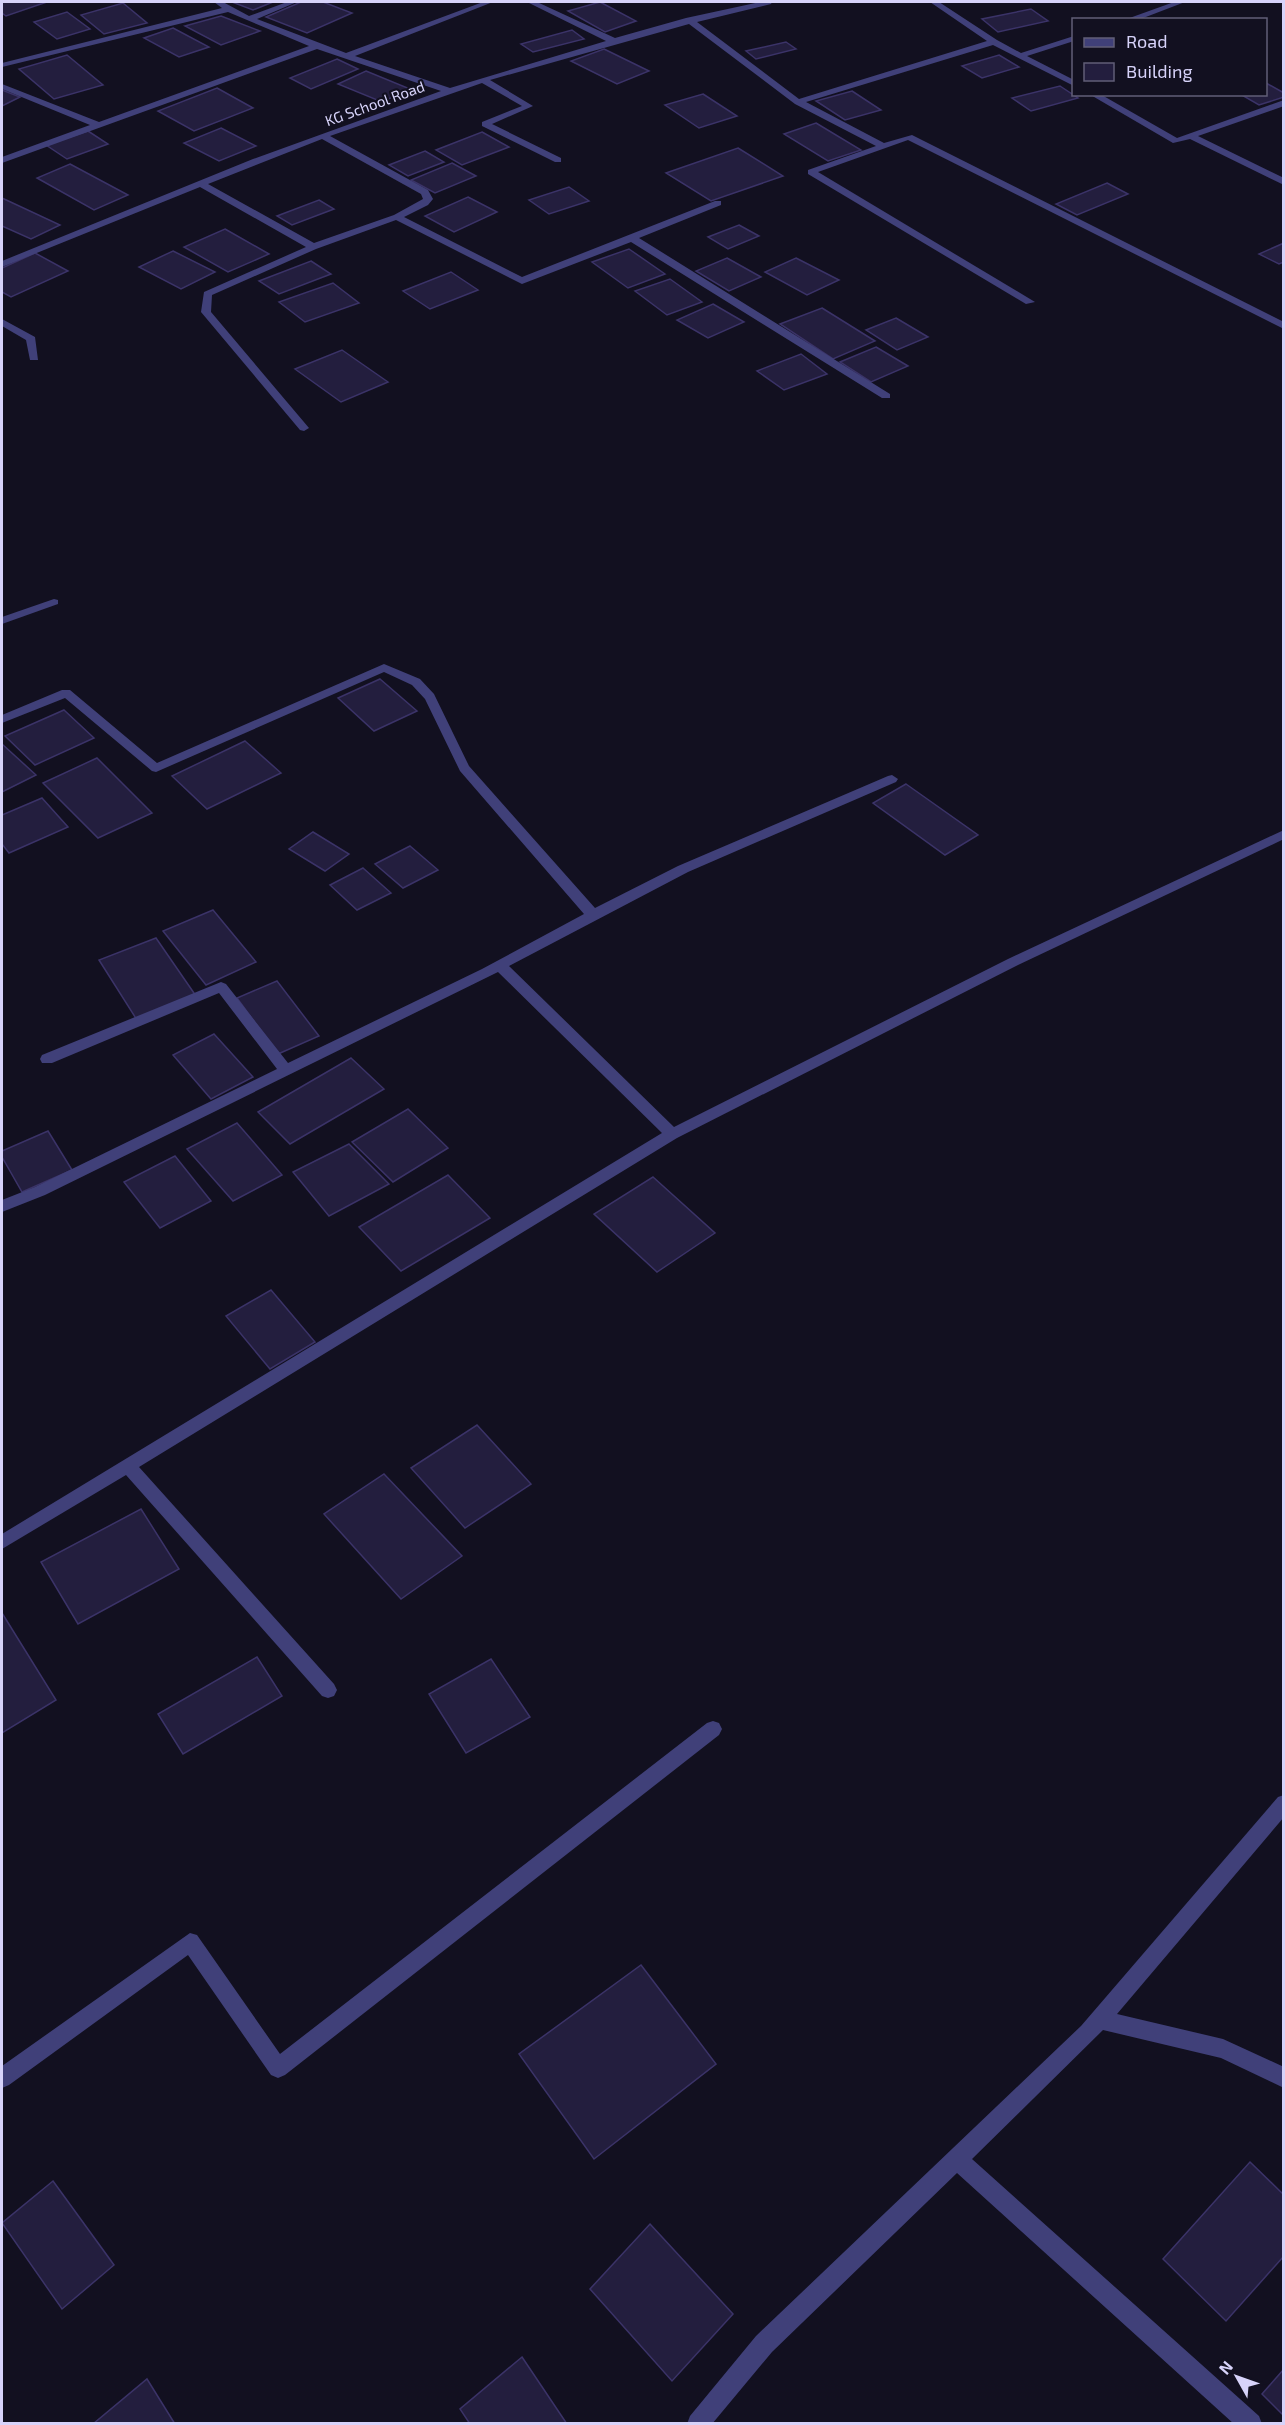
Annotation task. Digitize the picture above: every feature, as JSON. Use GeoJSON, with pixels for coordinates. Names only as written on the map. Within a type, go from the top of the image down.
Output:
{"type":"FeatureCollection","features":[{"type":"Feature","properties":{"kind":"street"},"geometry":{"type":"LineString","coordinates":[[218,2],[249,19],[318,46],[451,91]]}},
{"type":"Feature","properties":{"kind":"street"},"geometry":{"type":"LineString","coordinates":[[249,19],[293,2]]}},
{"type":"Feature","properties":{"kind":"street"},"geometry":{"type":"LineString","coordinates":[[347,56],[489,2]]}},
{"type":"Feature","properties":{"kind":"street"},"geometry":{"type":"LineString","coordinates":[[531,2],[614,40]]}},
{"type":"Feature","properties":{"kind":"street","name":"KG School Road"},"geometry":{"type":"LineString","coordinates":[[2,264],[411,104],[614,40],[768,2]]}},
{"type":"Feature","properties":{"kind":"street"},"geometry":{"type":"LineString","coordinates":[[934,2],[994,42],[1072,83]]}},
{"type":"Feature","properties":{"kind":"street"},"geometry":{"type":"LineString","coordinates":[[1134,18],[1181,2]]}},
{"type":"Feature","properties":{"kind":"street"},"geometry":{"type":"LineString","coordinates":[[2,65],[229,9]]}},
{"type":"Feature","properties":{"kind":"street"},"geometry":{"type":"LineString","coordinates":[[689,20],[798,102],[882,146]]}},
{"type":"Feature","properties":{"kind":"street"},"geometry":{"type":"LineString","coordinates":[[1022,55],[1072,39]]}},
{"type":"Feature","properties":{"kind":"street"},"geometry":{"type":"LineString","coordinates":[[798,102],[994,42]]}},
{"type":"Feature","properties":{"kind":"street"},"geometry":{"type":"LineString","coordinates":[[2,160],[318,46]]}},
{"type":"Feature","properties":{"kind":"street"},"geometry":{"type":"LineString","coordinates":[[485,81],[529,106],[484,124],[558,160]]}},
{"type":"Feature","properties":{"kind":"street"},"geometry":{"type":"LineString","coordinates":[[2,86],[98,125]]}},
{"type":"Feature","properties":{"kind":"street"},"geometry":{"type":"LineString","coordinates":[[1097,96],[1176,141],[1284,103]]}},
{"type":"Feature","properties":{"kind":"street"},"geometry":{"type":"LineString","coordinates":[[1191,136],[1284,182]]}},
{"type":"Feature","properties":{"kind":"street"},"geometry":{"type":"LineString","coordinates":[[304,428],[207,312],[207,294],[313,247],[397,217],[425,203],[428,199],[424,192],[324,137]]}},
{"type":"Feature","properties":{"kind":"street"},"geometry":{"type":"LineString","coordinates":[[1030,302],[811,172],[909,137],[1284,326]]}},
{"type":"Feature","properties":{"kind":"street"},"geometry":{"type":"LineString","coordinates":[[202,184],[313,247]]}},
{"type":"Feature","properties":{"kind":"street"},"geometry":{"type":"LineString","coordinates":[[397,217],[522,281],[718,203]]}},
{"type":"Feature","properties":{"kind":"street"},"geometry":{"type":"LineString","coordinates":[[632,238],[886,396]]}},
{"type":"Feature","properties":{"kind":"street"},"geometry":{"type":"LineString","coordinates":[[2,322],[31,339],[34,358]]}},
{"type":"Feature","properties":{"kind":"street"},"geometry":{"type":"LineString","coordinates":[[2,621],[54,602]]}},
{"type":"Feature","properties":{"kind":"street"},"geometry":{"type":"LineString","coordinates":[[2,719],[66,693],[156,768],[384,668],[416,682],[430,697],[464,768],[593,915]]}},
{"type":"Feature","properties":{"kind":"street"},"geometry":{"type":"LineString","coordinates":[[2,1206],[40,1191],[499,965],[683,869],[891,779]]}},
{"type":"Feature","properties":{"kind":"street"},"geometry":{"type":"LineString","coordinates":[[2,1542],[672,1134],[1013,962],[1284,834]]}},
{"type":"Feature","properties":{"kind":"street"},"geometry":{"type":"LineString","coordinates":[[499,965],[672,1134]]}},
{"type":"Feature","properties":{"kind":"street"},"geometry":{"type":"LineString","coordinates":[[47,1059],[221,987],[286,1070]]}},
{"type":"Feature","properties":{"kind":"street"},"geometry":{"type":"LineString","coordinates":[[127,1465],[328,1690]]}},
{"type":"Feature","properties":{"kind":"street"},"geometry":{"type":"LineString","coordinates":[[2,2078],[189,1942],[278,2068],[713,1729]]}},
{"type":"Feature","properties":{"kind":"street"},"geometry":{"type":"LineString","coordinates":[[698,2424],[764,2344],[1088,2033],[1284,1803]]}},
{"type":"Feature","properties":{"kind":"street"},"geometry":{"type":"LineString","coordinates":[[1099,2019],[1223,2049],[1284,2078]]}},
{"type":"Feature","properties":{"kind":"street"},"geometry":{"type":"LineString","coordinates":[[957,2158],[1251,2424]]}},
{"type":"Feature","properties":{"kind":"building"},"geometry":{"type":"Polygon","coordinates":[[[2,2],[44,3],[6,16],[2,13],[2,2]]]}},
{"type":"Feature","properties":{"kind":"building"},"geometry":{"type":"Polygon","coordinates":[[[232,2],[273,2],[253,10],[232,2]]]}},
{"type":"Feature","properties":{"kind":"building"},"geometry":{"type":"Polygon","coordinates":[[[301,2],[323,2],[352,13],[307,33],[266,17],[301,2]]]}},
{"type":"Feature","properties":{"kind":"building"},"geometry":{"type":"Polygon","coordinates":[[[600,2],[636,21],[605,32],[568,11],[600,2]]]}},
{"type":"Feature","properties":{"kind":"building"},"geometry":{"type":"Polygon","coordinates":[[[123,3],[147,23],[104,34],[81,15],[123,3]]]}},
{"type":"Feature","properties":{"kind":"building"},"geometry":{"type":"Polygon","coordinates":[[[1031,9],[1048,21],[998,32],[982,19],[1031,9]]]}},
{"type":"Feature","properties":{"kind":"building"},"geometry":{"type":"Polygon","coordinates":[[[67,12],[90,29],[57,39],[34,22],[67,12]]]}},
{"type":"Feature","properties":{"kind":"building"},"geometry":{"type":"Polygon","coordinates":[[[221,16],[260,31],[221,45],[185,26],[221,16]]]}},
{"type":"Feature","properties":{"kind":"building"},"geometry":{"type":"Polygon","coordinates":[[[173,28],[209,47],[179,57],[144,38],[173,28]]]}},
{"type":"Feature","properties":{"kind":"building"},"geometry":{"type":"Polygon","coordinates":[[[572,30],[584,39],[533,52],[521,44],[572,30]]]}},
{"type":"Feature","properties":{"kind":"building"},"geometry":{"type":"Polygon","coordinates":[[[786,42],[796,49],[756,59],[746,51],[786,42]]]}},
{"type":"Feature","properties":{"kind":"building"},"geometry":{"type":"Polygon","coordinates":[[[604,49],[649,71],[617,84],[571,61],[604,49]]]}},
{"type":"Feature","properties":{"kind":"building"},"geometry":{"type":"Polygon","coordinates":[[[67,55],[103,85],[54,99],[19,69],[67,55]]]}},
{"type":"Feature","properties":{"kind":"building"},"geometry":{"type":"Polygon","coordinates":[[[999,55],[1019,67],[982,78],[962,66],[999,55]]]}},
{"type":"Feature","properties":{"kind":"building"},"geometry":{"type":"Polygon","coordinates":[[[337,59],[358,69],[311,89],[290,78],[337,59]]]}},
{"type":"Feature","properties":{"kind":"building"},"geometry":{"type":"Polygon","coordinates":[[[366,71],[410,89],[382,102],[338,84],[366,71]]]}},
{"type":"Feature","properties":{"kind":"building"},"geometry":{"type":"Polygon","coordinates":[[[1267,84],[1284,93],[1284,97],[1259,105],[1243,96],[1267,96],[1267,84]]]}},
{"type":"Feature","properties":{"kind":"building"},"geometry":{"type":"Polygon","coordinates":[[[1060,86],[1078,98],[1031,111],[1012,98],[1060,86]]]}},
{"type":"Feature","properties":{"kind":"building"},"geometry":{"type":"Polygon","coordinates":[[[217,88],[253,108],[194,131],[158,111],[217,88]]]}},
{"type":"Feature","properties":{"kind":"building"},"geometry":{"type":"Polygon","coordinates":[[[2,90],[20,97],[2,106],[2,90]]]}},
{"type":"Feature","properties":{"kind":"building"},"geometry":{"type":"Polygon","coordinates":[[[852,91],[881,110],[845,120],[816,101],[852,91]]]}},
{"type":"Feature","properties":{"kind":"building"},"geometry":{"type":"Polygon","coordinates":[[[703,94],[737,116],[699,128],[665,105],[703,94]]]}},
{"type":"Feature","properties":{"kind":"building"},"geometry":{"type":"Polygon","coordinates":[[[816,123],[861,150],[828,161],[784,134],[816,123]]]}},
{"type":"Feature","properties":{"kind":"building"},"geometry":{"type":"Polygon","coordinates":[[[221,128],[256,146],[219,161],[184,143],[221,128]]]}},
{"type":"Feature","properties":{"kind":"building"},"geometry":{"type":"Polygon","coordinates":[[[88,131],[108,144],[67,159],[46,145],[88,131]]]}},
{"type":"Feature","properties":{"kind":"building"},"geometry":{"type":"Polygon","coordinates":[[[482,132],[509,147],[462,165],[436,150],[482,132]]]}},
{"type":"Feature","properties":{"kind":"building"},"geometry":{"type":"Polygon","coordinates":[[[738,148],[783,176],[711,201],[666,173],[738,148]]]}},
{"type":"Feature","properties":{"kind":"building"},"geometry":{"type":"Polygon","coordinates":[[[425,151],[444,162],[408,176],[389,165],[425,151]]]}},
{"type":"Feature","properties":{"kind":"building"},"geometry":{"type":"Polygon","coordinates":[[[452,163],[476,176],[435,193],[411,180],[452,163]]]}},
{"type":"Feature","properties":{"kind":"building"},"geometry":{"type":"Polygon","coordinates":[[[70,164],[128,195],[94,210],[37,178],[70,164]]]}},
{"type":"Feature","properties":{"kind":"building"},"geometry":{"type":"Polygon","coordinates":[[[1107,183],[1128,194],[1077,215],[1056,204],[1107,183]]]}},
{"type":"Feature","properties":{"kind":"building"},"geometry":{"type":"Polygon","coordinates":[[[569,187],[589,201],[549,214],[529,200],[569,187]]]}},
{"type":"Feature","properties":{"kind":"building"},"geometry":{"type":"Polygon","coordinates":[[[468,197],[497,212],[454,232],[425,216],[468,197]]]}},
{"type":"Feature","properties":{"kind":"building"},"geometry":{"type":"Polygon","coordinates":[[[2,198],[60,225],[31,239],[2,226],[2,198]]]}},
{"type":"Feature","properties":{"kind":"building"},"geometry":{"type":"Polygon","coordinates":[[[319,200],[334,209],[292,225],[277,216],[319,200]]]}},
{"type":"Feature","properties":{"kind":"building"},"geometry":{"type":"Polygon","coordinates":[[[739,225],[759,236],[728,249],[708,237],[739,225]]]}},
{"type":"Feature","properties":{"kind":"building"},"geometry":{"type":"Polygon","coordinates":[[[225,229],[269,254],[228,272],[184,247],[225,229]]]}},
{"type":"Feature","properties":{"kind":"building"},"geometry":{"type":"Polygon","coordinates":[[[1284,243],[1284,262],[1279,264],[1259,254],[1284,243]]]}},
{"type":"Feature","properties":{"kind":"building"},"geometry":{"type":"Polygon","coordinates":[[[629,249],[665,274],[628,288],[592,262],[629,249]]]}},
{"type":"Feature","properties":{"kind":"building"},"geometry":{"type":"Polygon","coordinates":[[[173,251],[215,272],[181,289],[139,267],[173,251]]]}},
{"type":"Feature","properties":{"kind":"building"},"geometry":{"type":"Polygon","coordinates":[[[35,253],[68,271],[11,297],[2,292],[2,268],[35,253]]]}},
{"type":"Feature","properties":{"kind":"building"},"geometry":{"type":"Polygon","coordinates":[[[727,258],[761,277],[729,291],[696,271],[727,258]]]}},
{"type":"Feature","properties":{"kind":"building"},"geometry":{"type":"Polygon","coordinates":[[[796,258],[839,280],[807,295],[765,272],[796,258]]]}},
{"type":"Feature","properties":{"kind":"building"},"geometry":{"type":"Polygon","coordinates":[[[311,261],[331,274],[279,294],[259,281],[311,261]]]}},
{"type":"Feature","properties":{"kind":"building"},"geometry":{"type":"Polygon","coordinates":[[[451,272],[478,290],[430,309],[403,291],[451,272]]]}},
{"type":"Feature","properties":{"kind":"building"},"geometry":{"type":"Polygon","coordinates":[[[670,279],[702,302],[667,315],[635,291],[670,279]]]}},
{"type":"Feature","properties":{"kind":"building"},"geometry":{"type":"Polygon","coordinates":[[[333,283],[359,303],[305,322],[279,302],[333,283]]]}},
{"type":"Feature","properties":{"kind":"building"},"geometry":{"type":"Polygon","coordinates":[[[713,304],[744,322],[708,338],[677,320],[713,304]]]}},
{"type":"Feature","properties":{"kind":"building"},"geometry":{"type":"Polygon","coordinates":[[[822,308],[875,341],[833,359],[780,324],[822,308]]]}},
{"type":"Feature","properties":{"kind":"building"},"geometry":{"type":"Polygon","coordinates":[[[896,318],[928,337],[897,350],[866,330],[896,318]]]}},
{"type":"Feature","properties":{"kind":"building"},"geometry":{"type":"Polygon","coordinates":[[[876,347],[908,366],[871,382],[840,362],[876,347]]]}},
{"type":"Feature","properties":{"kind":"building"},"geometry":{"type":"Polygon","coordinates":[[[342,350],[388,382],[341,402],[295,369],[342,350]]]}},
{"type":"Feature","properties":{"kind":"building"},"geometry":{"type":"Polygon","coordinates":[[[801,354],[827,374],[784,390],[757,371],[801,354]]]}},
{"type":"Feature","properties":{"kind":"building"},"geometry":{"type":"Polygon","coordinates":[[[380,679],[417,711],[374,731],[338,698],[380,679]]]}},
{"type":"Feature","properties":{"kind":"building"},"geometry":{"type":"Polygon","coordinates":[[[64,710],[94,738],[35,765],[5,736],[64,710]]]}},
{"type":"Feature","properties":{"kind":"building"},"geometry":{"type":"Polygon","coordinates":[[[245,741],[281,773],[207,809],[172,776],[245,741]]]}},
{"type":"Feature","properties":{"kind":"building"},"geometry":{"type":"Polygon","coordinates":[[[2,744],[36,775],[2,792],[2,744]]]}},
{"type":"Feature","properties":{"kind":"building"},"geometry":{"type":"Polygon","coordinates":[[[97,758],[152,813],[98,838],[43,783],[97,758]]]}},
{"type":"Feature","properties":{"kind":"building"},"geometry":{"type":"Polygon","coordinates":[[[906,784],[978,835],[945,855],[873,803],[906,784]]]}},
{"type":"Feature","properties":{"kind":"building"},"geometry":{"type":"Polygon","coordinates":[[[42,798],[68,827],[9,853],[2,844],[2,815],[42,798]]]}},
{"type":"Feature","properties":{"kind":"building"},"geometry":{"type":"Polygon","coordinates":[[[313,832],[349,854],[325,871],[289,849],[313,832]]]}},
{"type":"Feature","properties":{"kind":"building"},"geometry":{"type":"Polygon","coordinates":[[[410,846],[438,870],[403,888],[375,864],[410,846]]]}},
{"type":"Feature","properties":{"kind":"building"},"geometry":{"type":"Polygon","coordinates":[[[363,868],[391,893],[357,910],[330,885],[363,868]]]}},
{"type":"Feature","properties":{"kind":"building"},"geometry":{"type":"Polygon","coordinates":[[[213,910],[256,962],[206,985],[163,931],[213,910]]]}},
{"type":"Feature","properties":{"kind":"building"},"geometry":{"type":"Polygon","coordinates":[[[156,938],[196,996],[137,1020],[99,960],[156,938]]]}},
{"type":"Feature","properties":{"kind":"building"},"geometry":{"type":"Polygon","coordinates":[[[277,981],[319,1036],[278,1054],[237,998],[277,981]]]}},
{"type":"Feature","properties":{"kind":"building"},"geometry":{"type":"Polygon","coordinates":[[[214,1034],[253,1077],[211,1099],[173,1055],[214,1034]]]}},
{"type":"Feature","properties":{"kind":"building"},"geometry":{"type":"Polygon","coordinates":[[[351,1058],[384,1089],[290,1144],[258,1112],[351,1058]]]}},
{"type":"Feature","properties":{"kind":"building"},"geometry":{"type":"Polygon","coordinates":[[[408,1109],[448,1148],[393,1182],[352,1142],[408,1109]]]}},
{"type":"Feature","properties":{"kind":"building"},"geometry":{"type":"Polygon","coordinates":[[[237,1123],[282,1175],[233,1201],[187,1149],[237,1123]]]}},
{"type":"Feature","properties":{"kind":"building"},"geometry":{"type":"Polygon","coordinates":[[[48,1131],[72,1170],[22,1192],[2,1157],[2,1151],[48,1131]]]}},
{"type":"Feature","properties":{"kind":"building"},"geometry":{"type":"Polygon","coordinates":[[[349,1144],[389,1184],[329,1216],[293,1172],[349,1144]]]}},
{"type":"Feature","properties":{"kind":"building"},"geometry":{"type":"Polygon","coordinates":[[[175,1156],[211,1201],[160,1228],[124,1182],[175,1156]]]}},
{"type":"Feature","properties":{"kind":"building"},"geometry":{"type":"Polygon","coordinates":[[[448,1175],[490,1218],[401,1271],[359,1227],[448,1175]]]}},
{"type":"Feature","properties":{"kind":"building"},"geometry":{"type":"Polygon","coordinates":[[[653,1177],[715,1233],[657,1272],[594,1214],[653,1177]]]}},
{"type":"Feature","properties":{"kind":"building"},"geometry":{"type":"Polygon","coordinates":[[[271,1290],[315,1342],[270,1369],[226,1316],[271,1290]]]}},
{"type":"Feature","properties":{"kind":"building"},"geometry":{"type":"Polygon","coordinates":[[[477,1425],[531,1484],[465,1528],[411,1468],[477,1425]]]}},
{"type":"Feature","properties":{"kind":"building"},"geometry":{"type":"Polygon","coordinates":[[[384,1474],[462,1556],[401,1599],[324,1514],[384,1474]]]}},
{"type":"Feature","properties":{"kind":"building"},"geometry":{"type":"Polygon","coordinates":[[[141,1509],[179,1569],[78,1624],[41,1562],[141,1509]]]}},
{"type":"Feature","properties":{"kind":"building"},"geometry":{"type":"Polygon","coordinates":[[[2,1613],[56,1700],[2,1733],[2,1613]]]}},
{"type":"Feature","properties":{"kind":"building"},"geometry":{"type":"Polygon","coordinates":[[[257,1657],[282,1696],[183,1754],[158,1714],[257,1657]]]}},
{"type":"Feature","properties":{"kind":"building"},"geometry":{"type":"Polygon","coordinates":[[[491,1659],[530,1717],[466,1753],[429,1694],[491,1659]]]}},
{"type":"Feature","properties":{"kind":"building"},"geometry":{"type":"Polygon","coordinates":[[[641,1965],[716,2064],[594,2159],[519,2054],[641,1965]]]}},
{"type":"Feature","properties":{"kind":"building"},"geometry":{"type":"Polygon","coordinates":[[[1250,2162],[1284,2195],[1284,2256],[1226,2321],[1163,2259],[1250,2162]]]}},
{"type":"Feature","properties":{"kind":"building"},"geometry":{"type":"Polygon","coordinates":[[[53,2181],[114,2265],[62,2309],[2,2223],[53,2181]]]}},
{"type":"Feature","properties":{"kind":"building"},"geometry":{"type":"Polygon","coordinates":[[[650,2224],[733,2314],[672,2381],[590,2289],[650,2224]]]}},
{"type":"Feature","properties":{"kind":"building"},"geometry":{"type":"Polygon","coordinates":[[[522,2357],[567,2424],[470,2424],[460,2409],[522,2357]]]}},
{"type":"Feature","properties":{"kind":"building"},"geometry":{"type":"Polygon","coordinates":[[[1284,2369],[1284,2416],[1262,2394],[1284,2369]]]}},
{"type":"Feature","properties":{"kind":"building"},"geometry":{"type":"Polygon","coordinates":[[[147,2379],[175,2424],[93,2424],[147,2379]]]}}]}
